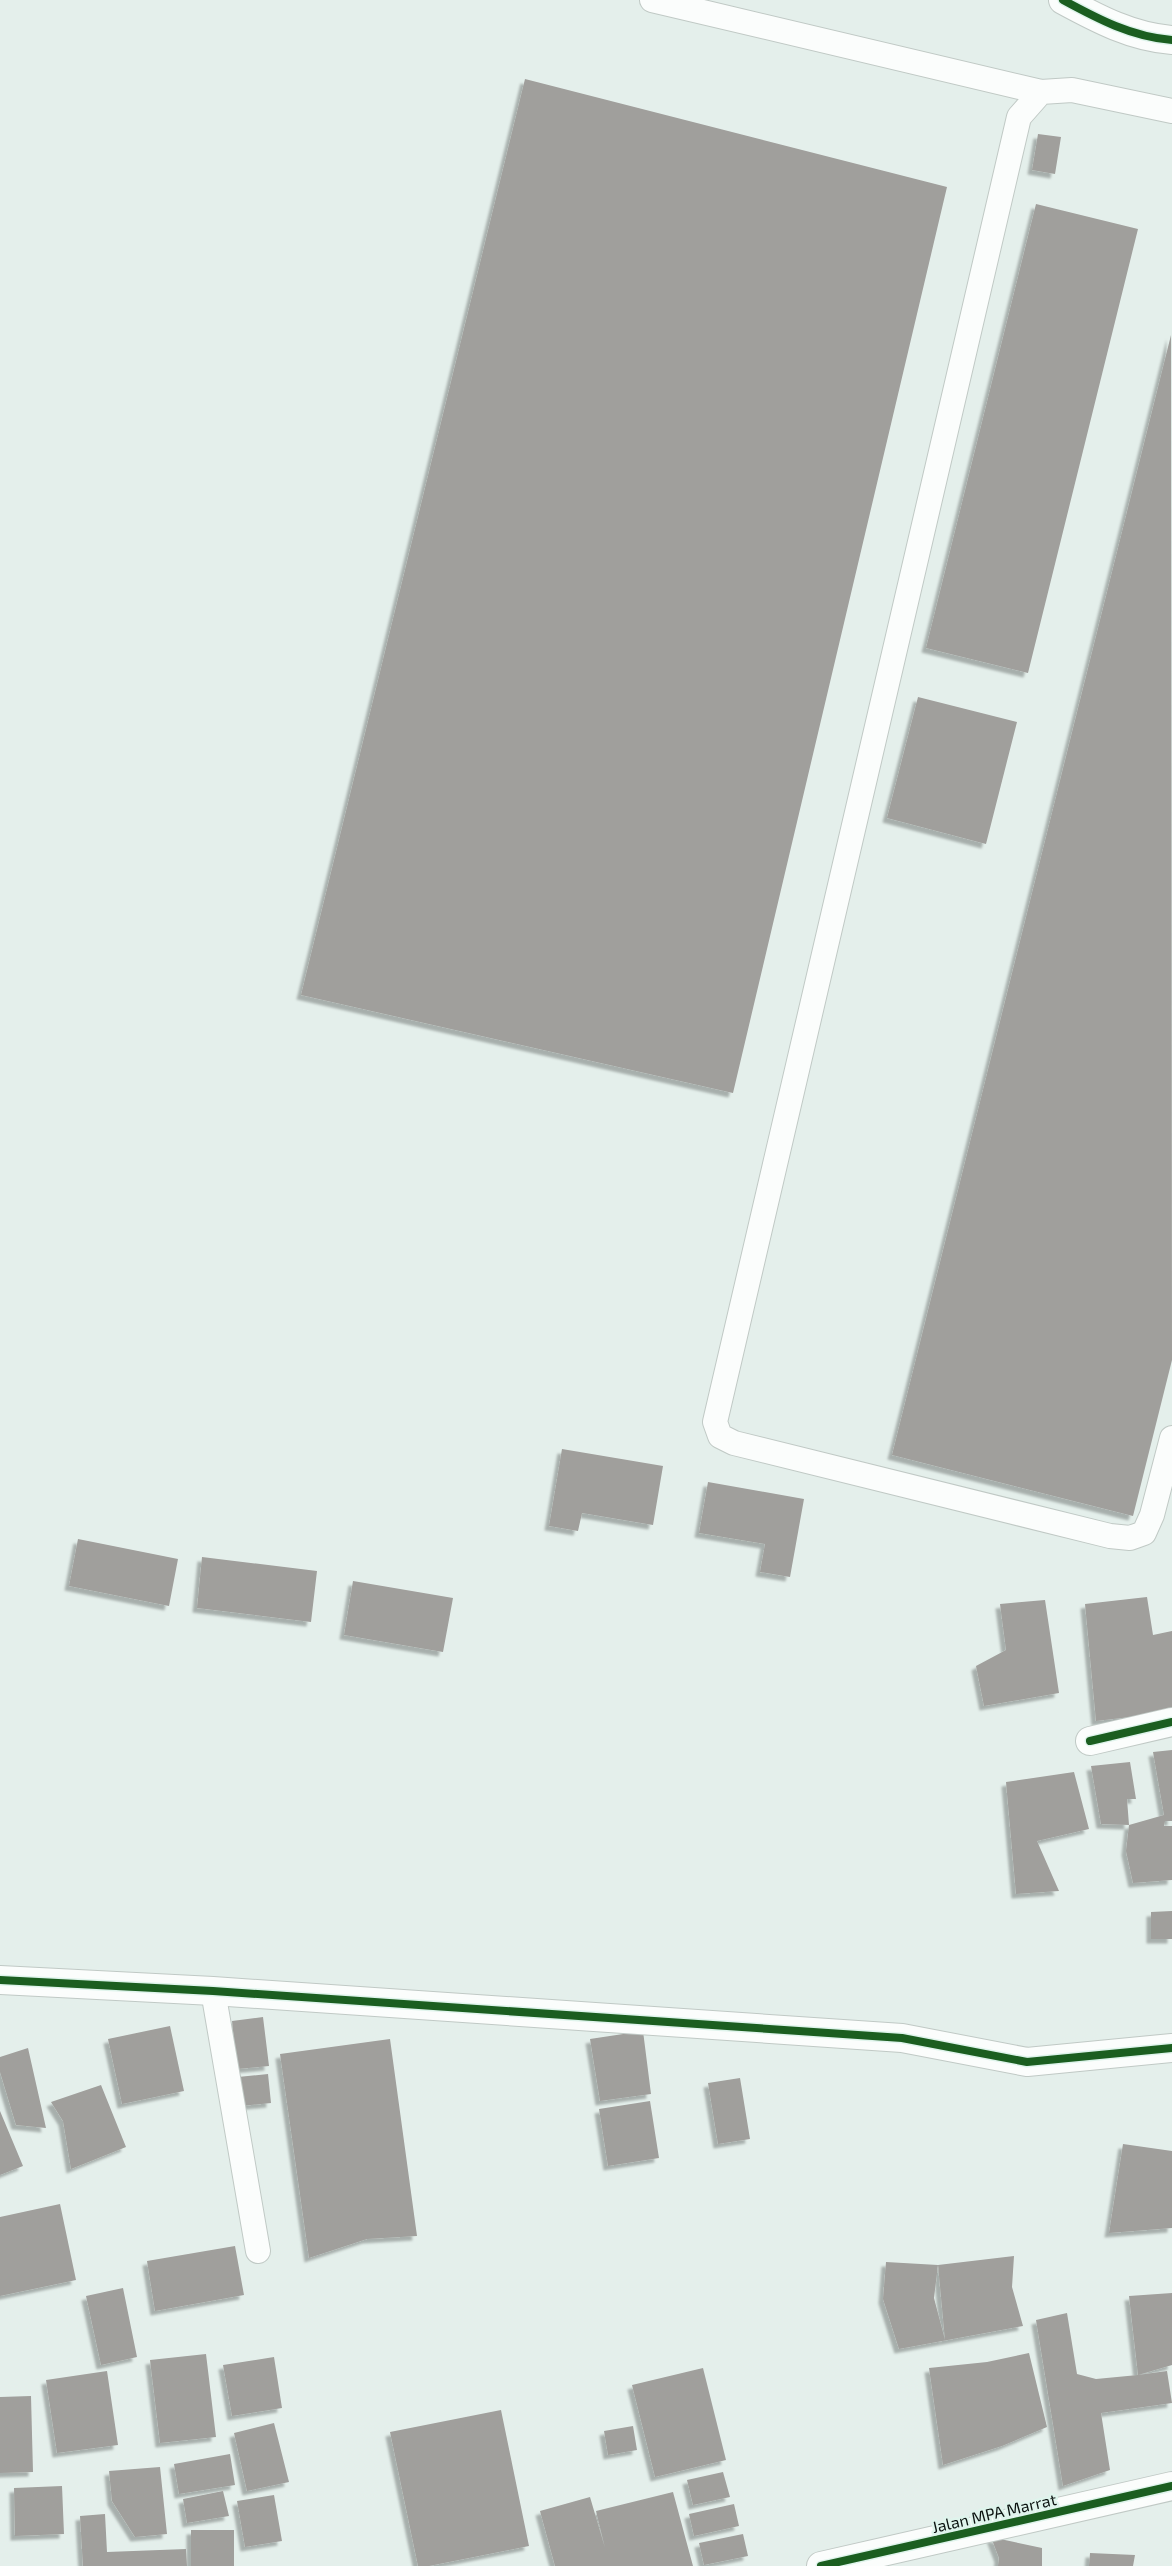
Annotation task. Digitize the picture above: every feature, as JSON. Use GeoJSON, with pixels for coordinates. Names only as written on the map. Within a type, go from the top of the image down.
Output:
{"type":"FeatureCollection","features":[{"type":"Feature","properties":{"kind":"street"},"geometry":{"type":"LineString","coordinates":[[1063,0],[1094,17],[1148,38],[1172,40]]}},
{"type":"Feature","properties":{"kind":"street"},"geometry":{"type":"LineString","coordinates":[[1090,1740],[1172,1722]]}},
{"type":"Feature","properties":{"kind":"street"},"geometry":{"type":"LineString","coordinates":[[0,1980],[212,1991],[902,2038],[1027,2062],[1172,2048]]}},
{"type":"Feature","properties":{"kind":"street","name":"Jalan MPA Marrat"},"geometry":{"type":"LineString","coordinates":[[821,2566],[1172,2486]]}},
{"type":"Feature","properties":{"kind":"lane"},"geometry":{"type":"LineString","coordinates":[[652,0],[1041,92],[1072,90],[1172,111]]}},
{"type":"Feature","properties":{"kind":"lane"},"geometry":{"type":"LineString","coordinates":[[1041,92],[1019,117],[715,1422],[720,1436],[734,1443],[1110,1536],[1130,1538],[1144,1533],[1152,1515],[1172,1438]]}},
{"type":"Feature","properties":{"kind":"lane"},"geometry":{"type":"LineString","coordinates":[[212,1991],[258,2251]]}},
{"type":"Feature","properties":{"kind":"building"},"geometry":{"type":"Polygon","coordinates":[[[525,79],[947,187],[733,1093],[301,995],[525,79]]]}},
{"type":"Feature","properties":{"kind":"building"},"geometry":{"type":"Polygon","coordinates":[[[1038,134],[1061,137],[1055,174],[1032,170],[1038,134]]]}},
{"type":"Feature","properties":{"kind":"building"},"geometry":{"type":"Polygon","coordinates":[[[1036,204],[1138,229],[1028,673],[926,648],[1036,204]]]}},
{"type":"Feature","properties":{"kind":"building"},"geometry":{"type":"Polygon","coordinates":[[[1171,335],[1172,1360],[1133,1516],[892,1455],[1171,335]]]}},
{"type":"Feature","properties":{"kind":"building"},"geometry":{"type":"Polygon","coordinates":[[[918,697],[1017,722],[986,844],[887,818],[918,697]]]}},
{"type":"Feature","properties":{"kind":"building"},"geometry":{"type":"Polygon","coordinates":[[[562,1449],[663,1466],[653,1525],[582,1513],[578,1531],[549,1526],[562,1449]]]}},
{"type":"Feature","properties":{"kind":"building"},"geometry":{"type":"Polygon","coordinates":[[[708,1482],[804,1499],[790,1577],[760,1572],[765,1544],[699,1533],[708,1482]]]}},
{"type":"Feature","properties":{"kind":"building"},"geometry":{"type":"Polygon","coordinates":[[[78,1539],[178,1559],[169,1606],[69,1586],[78,1539]]]}},
{"type":"Feature","properties":{"kind":"building"},"geometry":{"type":"Polygon","coordinates":[[[202,1557],[317,1571],[311,1622],[197,1608],[202,1557]]]}},
{"type":"Feature","properties":{"kind":"building"},"geometry":{"type":"Polygon","coordinates":[[[353,1581],[453,1598],[443,1652],[344,1635],[353,1581]]]}},
{"type":"Feature","properties":{"kind":"building"},"geometry":{"type":"Polygon","coordinates":[[[1147,1597],[1153,1635],[1172,1631],[1172,1712],[1096,1721],[1085,1604],[1147,1597]]]}},
{"type":"Feature","properties":{"kind":"building"},"geometry":{"type":"Polygon","coordinates":[[[1045,1600],[1059,1693],[984,1706],[976,1666],[1006,1650],[1000,1604],[1045,1600]]]}},
{"type":"Feature","properties":{"kind":"building"},"geometry":{"type":"Polygon","coordinates":[[[1172,1750],[1172,1821],[1165,1821],[1164,1826],[1172,1826],[1172,1880],[1133,1883],[1126,1851],[1129,1825],[1164,1815],[1153,1752],[1172,1750]]]}},
{"type":"Feature","properties":{"kind":"building"},"geometry":{"type":"Polygon","coordinates":[[[1130,1762],[1136,1799],[1127,1799],[1129,1825],[1101,1824],[1091,1766],[1130,1762]]]}},
{"type":"Feature","properties":{"kind":"building"},"geometry":{"type":"Polygon","coordinates":[[[1074,1772],[1089,1829],[1037,1841],[1059,1891],[1016,1894],[1006,1782],[1074,1772]]]}},
{"type":"Feature","properties":{"kind":"building"},"geometry":{"type":"Polygon","coordinates":[[[1172,1911],[1172,1939],[1151,1939],[1151,1912],[1172,1911]]]}},
{"type":"Feature","properties":{"kind":"building"},"geometry":{"type":"Polygon","coordinates":[[[263,2017],[269,2066],[237,2069],[232,2021],[263,2017]]]}},
{"type":"Feature","properties":{"kind":"building"},"geometry":{"type":"Polygon","coordinates":[[[170,2026],[184,2091],[122,2104],[108,2039],[170,2026]]]}},
{"type":"Feature","properties":{"kind":"building"},"geometry":{"type":"Polygon","coordinates":[[[643,2031],[651,2094],[600,2101],[590,2039],[643,2031]]]}},
{"type":"Feature","properties":{"kind":"building"},"geometry":{"type":"Polygon","coordinates":[[[390,2039],[417,2236],[367,2239],[309,2258],[280,2054],[390,2039]]]}},
{"type":"Feature","properties":{"kind":"building"},"geometry":{"type":"Polygon","coordinates":[[[28,2048],[46,2128],[16,2125],[0,2072],[0,2057],[28,2048]]]}},
{"type":"Feature","properties":{"kind":"building"},"geometry":{"type":"Polygon","coordinates":[[[268,2074],[271,2103],[241,2106],[238,2077],[268,2074]]]}},
{"type":"Feature","properties":{"kind":"building"},"geometry":{"type":"Polygon","coordinates":[[[740,2078],[750,2139],[718,2144],[708,2083],[740,2078]]]}},
{"type":"Feature","properties":{"kind":"building"},"geometry":{"type":"Polygon","coordinates":[[[101,2085],[126,2147],[71,2169],[63,2121],[51,2102],[101,2085]]]}},
{"type":"Feature","properties":{"kind":"building"},"geometry":{"type":"Polygon","coordinates":[[[650,2101],[659,2158],[608,2166],[599,2109],[650,2101]]]}},
{"type":"Feature","properties":{"kind":"building"},"geometry":{"type":"Polygon","coordinates":[[[0,2111],[23,2166],[0,2175],[0,2111]]]}},
{"type":"Feature","properties":{"kind":"building"},"geometry":{"type":"Polygon","coordinates":[[[1123,2144],[1172,2151],[1172,2228],[1109,2233],[1123,2144]]]}},
{"type":"Feature","properties":{"kind":"building"},"geometry":{"type":"Polygon","coordinates":[[[60,2204],[76,2280],[0,2296],[0,2217],[60,2204]]]}},
{"type":"Feature","properties":{"kind":"building"},"geometry":{"type":"Polygon","coordinates":[[[235,2246],[244,2295],[155,2311],[147,2261],[235,2246]]]}},
{"type":"Feature","properties":{"kind":"building"},"geometry":{"type":"Polygon","coordinates":[[[1014,2256],[1012,2287],[1023,2326],[899,2349],[883,2299],[886,2262],[938,2265],[1014,2256]],[[938,2265],[934,2298],[945,2340],[938,2265]]]}},
{"type":"Feature","properties":{"kind":"building"},"geometry":{"type":"Polygon","coordinates":[[[123,2288],[137,2357],[101,2365],[86,2296],[123,2288]]]}},
{"type":"Feature","properties":{"kind":"building"},"geometry":{"type":"Polygon","coordinates":[[[1172,2293],[1172,2365],[1138,2375],[1129,2296],[1172,2293]]]}},
{"type":"Feature","properties":{"kind":"building"},"geometry":{"type":"Polygon","coordinates":[[[1067,2313],[1077,2374],[1096,2379],[1167,2371],[1172,2403],[1101,2413],[1110,2470],[1063,2486],[1036,2320],[1067,2313]]]}},
{"type":"Feature","properties":{"kind":"building"},"geometry":{"type":"Polygon","coordinates":[[[1029,2353],[1047,2427],[1002,2446],[943,2465],[929,2368],[987,2362],[1029,2353]]]}},
{"type":"Feature","properties":{"kind":"building"},"geometry":{"type":"Polygon","coordinates":[[[206,2354],[216,2437],[160,2443],[150,2360],[206,2354]]]}},
{"type":"Feature","properties":{"kind":"building"},"geometry":{"type":"Polygon","coordinates":[[[274,2357],[282,2408],[232,2416],[223,2365],[274,2357]]]}},
{"type":"Feature","properties":{"kind":"building"},"geometry":{"type":"Polygon","coordinates":[[[703,2368],[726,2460],[655,2477],[632,2385],[703,2368]]]}},
{"type":"Feature","properties":{"kind":"building"},"geometry":{"type":"Polygon","coordinates":[[[107,2371],[118,2445],[57,2453],[46,2380],[107,2371]]]}},
{"type":"Feature","properties":{"kind":"building"},"geometry":{"type":"Polygon","coordinates":[[[31,2396],[33,2472],[0,2473],[0,2397],[31,2396]]]}},
{"type":"Feature","properties":{"kind":"building"},"geometry":{"type":"Polygon","coordinates":[[[501,2410],[529,2546],[429,2566],[418,2566],[390,2432],[501,2410]]]}},
{"type":"Feature","properties":{"kind":"building"},"geometry":{"type":"Polygon","coordinates":[[[274,2423],[289,2482],[247,2491],[234,2433],[274,2423]]]}},
{"type":"Feature","properties":{"kind":"building"},"geometry":{"type":"Polygon","coordinates":[[[633,2426],[637,2450],[608,2455],[604,2431],[633,2426]]]}},
{"type":"Feature","properties":{"kind":"building"},"geometry":{"type":"Polygon","coordinates":[[[230,2454],[235,2485],[179,2494],[174,2464],[230,2454]]]}},
{"type":"Feature","properties":{"kind":"building"},"geometry":{"type":"Polygon","coordinates":[[[160,2467],[167,2534],[135,2537],[112,2501],[109,2471],[160,2467]]]}},
{"type":"Feature","properties":{"kind":"building"},"geometry":{"type":"Polygon","coordinates":[[[723,2472],[730,2497],[693,2505],[687,2480],[723,2472]]]}},
{"type":"Feature","properties":{"kind":"building"},"geometry":{"type":"Polygon","coordinates":[[[62,2486],[64,2534],[15,2536],[14,2488],[62,2486]]]}},
{"type":"Feature","properties":{"kind":"building"},"geometry":{"type":"Polygon","coordinates":[[[223,2491],[229,2516],[187,2523],[183,2499],[223,2491]]]}},
{"type":"Feature","properties":{"kind":"building"},"geometry":{"type":"Polygon","coordinates":[[[673,2492],[693,2566],[555,2566],[540,2511],[590,2497],[605,2548],[596,2511],[673,2492]]]}},
{"type":"Feature","properties":{"kind":"building"},"geometry":{"type":"Polygon","coordinates":[[[274,2495],[282,2541],[245,2547],[237,2501],[274,2495]]]}},
{"type":"Feature","properties":{"kind":"building"},"geometry":{"type":"Polygon","coordinates":[[[734,2504],[739,2526],[694,2536],[689,2514],[734,2504]]]}},
{"type":"Feature","properties":{"kind":"building"},"geometry":{"type":"Polygon","coordinates":[[[105,2514],[107,2552],[186,2549],[187,2566],[83,2566],[80,2516],[105,2514]]]}},
{"type":"Feature","properties":{"kind":"building"},"geometry":{"type":"Polygon","coordinates":[[[191,2530],[234,2530],[234,2566],[191,2566],[191,2530]]]}},
{"type":"Feature","properties":{"kind":"building"},"geometry":{"type":"Polygon","coordinates":[[[743,2534],[748,2556],[704,2565],[699,2543],[743,2534]]]}},
{"type":"Feature","properties":{"kind":"building"},"geometry":{"type":"Polygon","coordinates":[[[991,2537],[1042,2548],[1042,2566],[998,2566],[999,2558],[991,2537]]]}},
{"type":"Feature","properties":{"kind":"building"},"geometry":{"type":"Polygon","coordinates":[[[1090,2553],[1135,2555],[1133,2566],[1089,2566],[1090,2553]]]}},
{"type":"Feature","properties":{"kind":"cycle path"},"geometry":{"type":"LineString","coordinates":[[1063,0],[1102,20],[1129,31],[1172,40]]}},
{"type":"Feature","properties":{"kind":"cycle path"},"geometry":{"type":"LineString","coordinates":[[1090,1741],[1172,1722]]}},
{"type":"Feature","properties":{"kind":"cycle path"},"geometry":{"type":"LineString","coordinates":[[0,1980],[213,1991],[902,2038],[1027,2062],[1172,2048]]}},
{"type":"Feature","properties":{"kind":"cycle path"},"geometry":{"type":"LineString","coordinates":[[821,2566],[1172,2486]]}}]}
